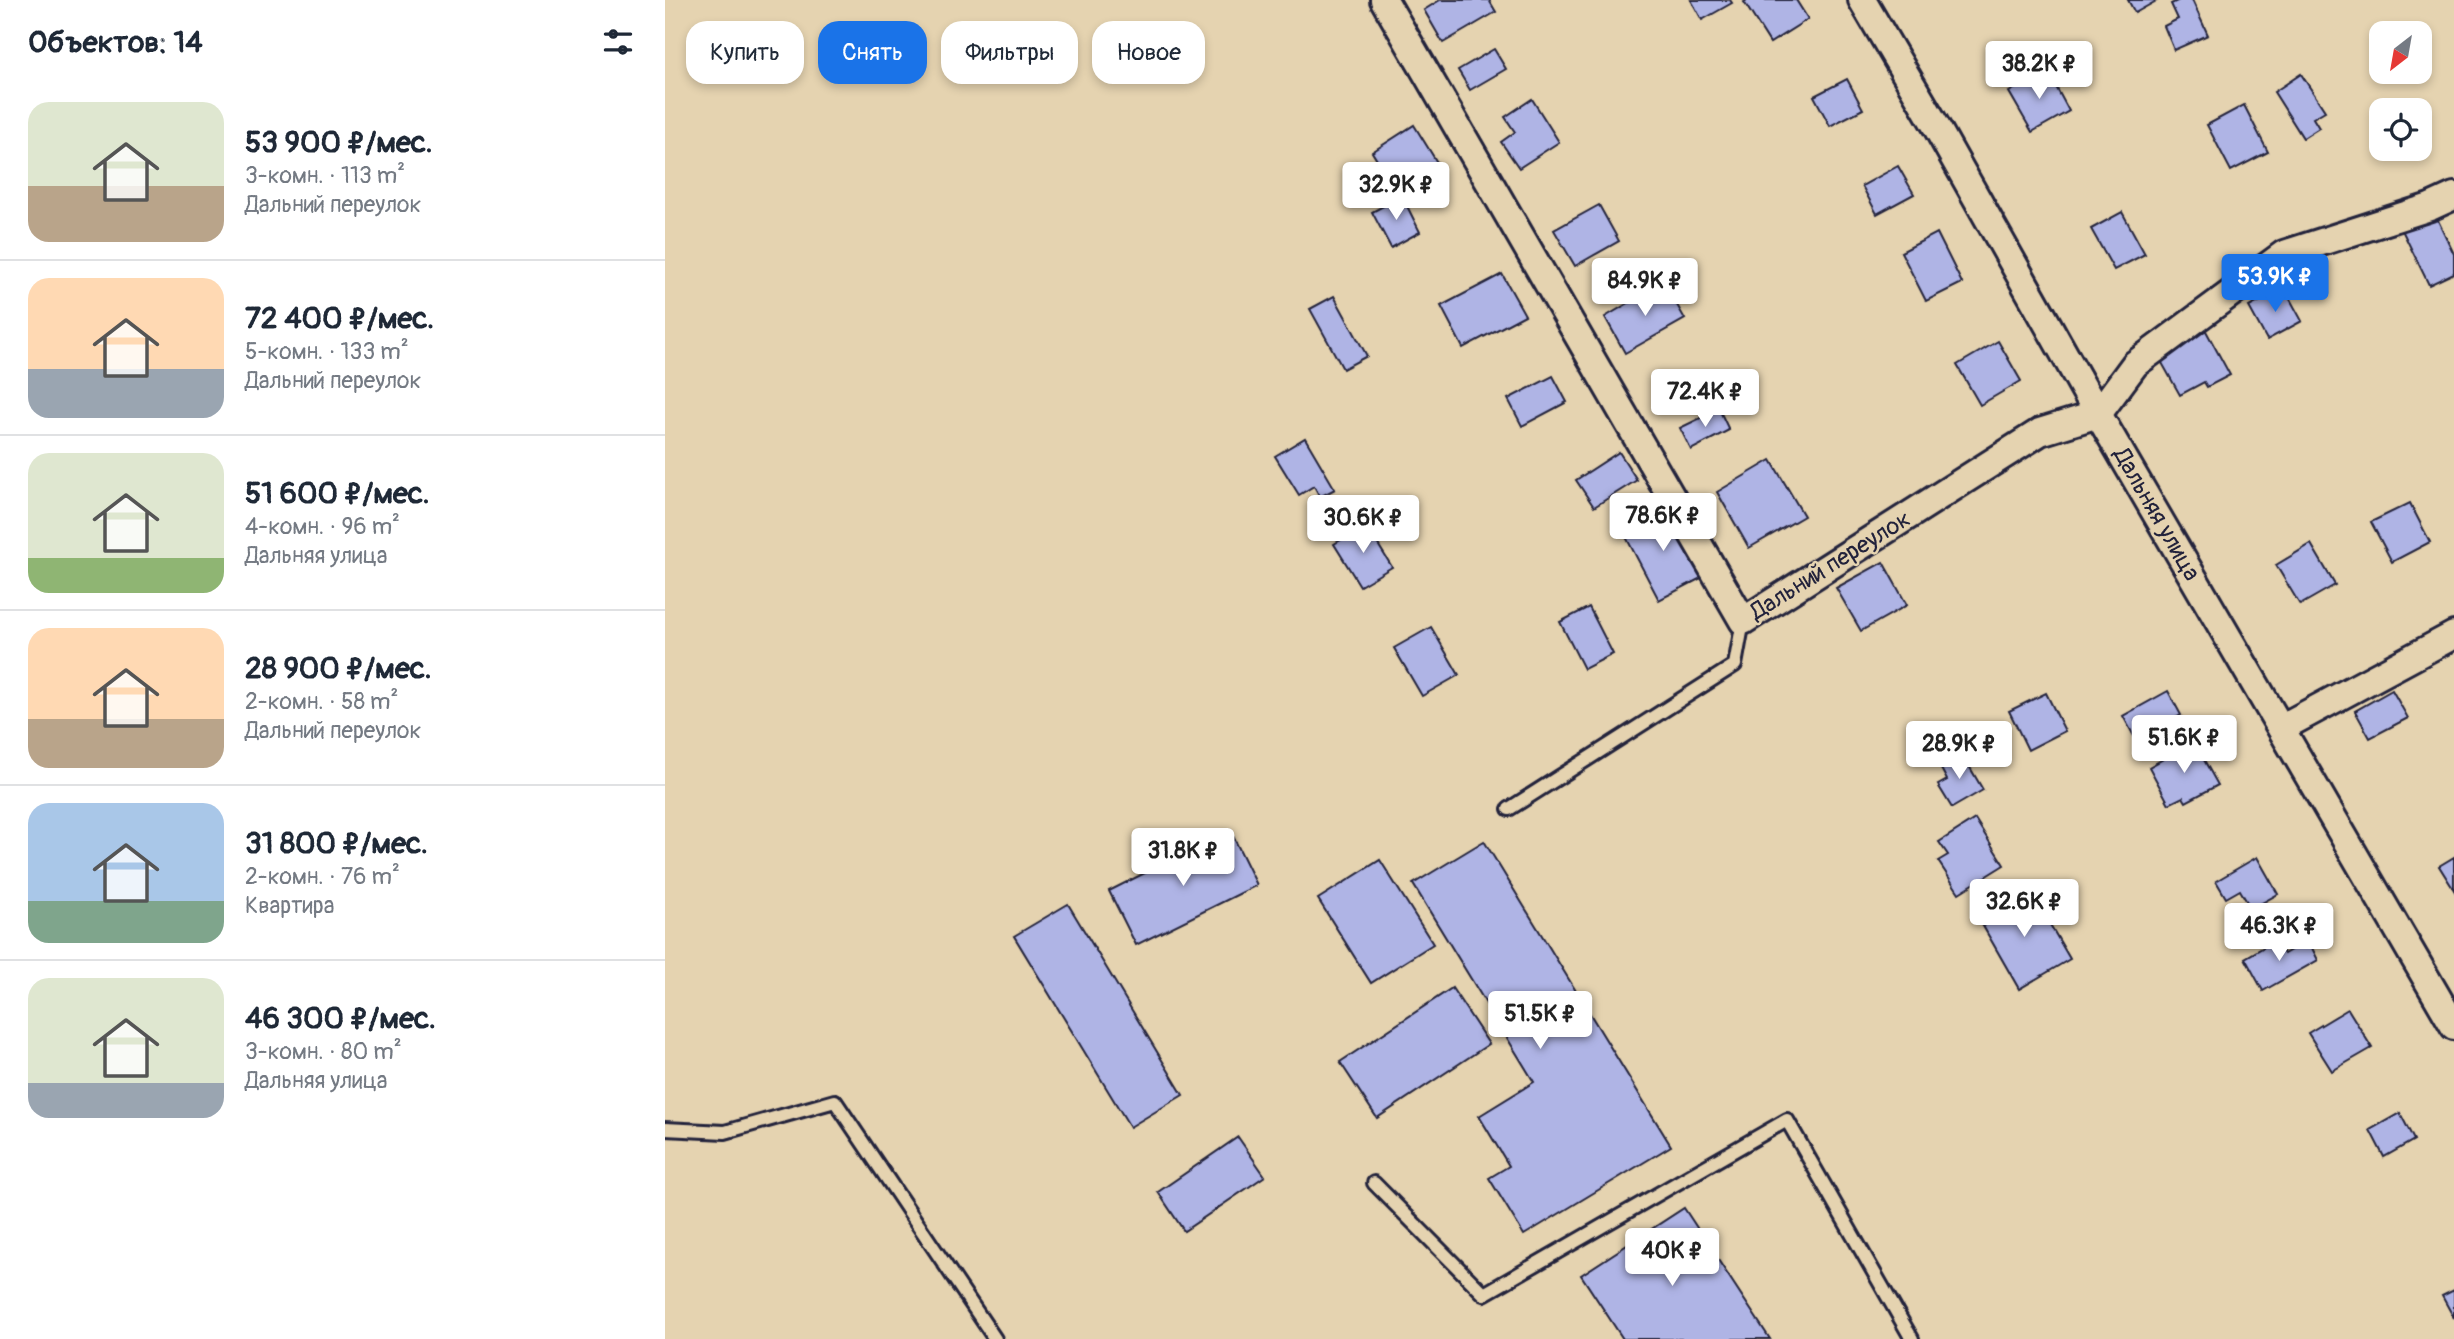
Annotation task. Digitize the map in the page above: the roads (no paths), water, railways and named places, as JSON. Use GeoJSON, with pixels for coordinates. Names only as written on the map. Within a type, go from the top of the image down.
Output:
{"type":"FeatureCollection","features":[{"type":"Feature","properties":{"kind":"street","name":"Дальний переулок"},"geometry":{"type":"LineString","coordinates":[[1384,0],[1744,621],[2040,432],[2098,414]]}},
{"type":"Feature","properties":{"kind":"street","name":"Дальняя улица"},"geometry":{"type":"LineString","coordinates":[[1863,0],[2098,414],[2454,1026]]}},
{"type":"Feature","properties":{"kind":"street"},"geometry":{"type":"LineString","coordinates":[[2098,414],[2135,364],[2284,254],[2430,207],[2454,196]]}},
{"type":"Feature","properties":{"kind":"street"},"geometry":{"type":"LineString","coordinates":[[2281,728],[2454,635]]}},
{"type":"Feature","properties":{"kind":"lane"},"geometry":{"type":"LineString","coordinates":[[1509,809],[1735,665],[1744,621]]}},
{"type":"Feature","properties":{"kind":"lane"},"geometry":{"type":"LineString","coordinates":[[665,1129],[725,1132],[835,1101],[995,1339]]}},
{"type":"Feature","properties":{"kind":"lane"},"geometry":{"type":"LineString","coordinates":[[1374,1183],[1484,1294],[1787,1120],[1912,1339]]}}]}
